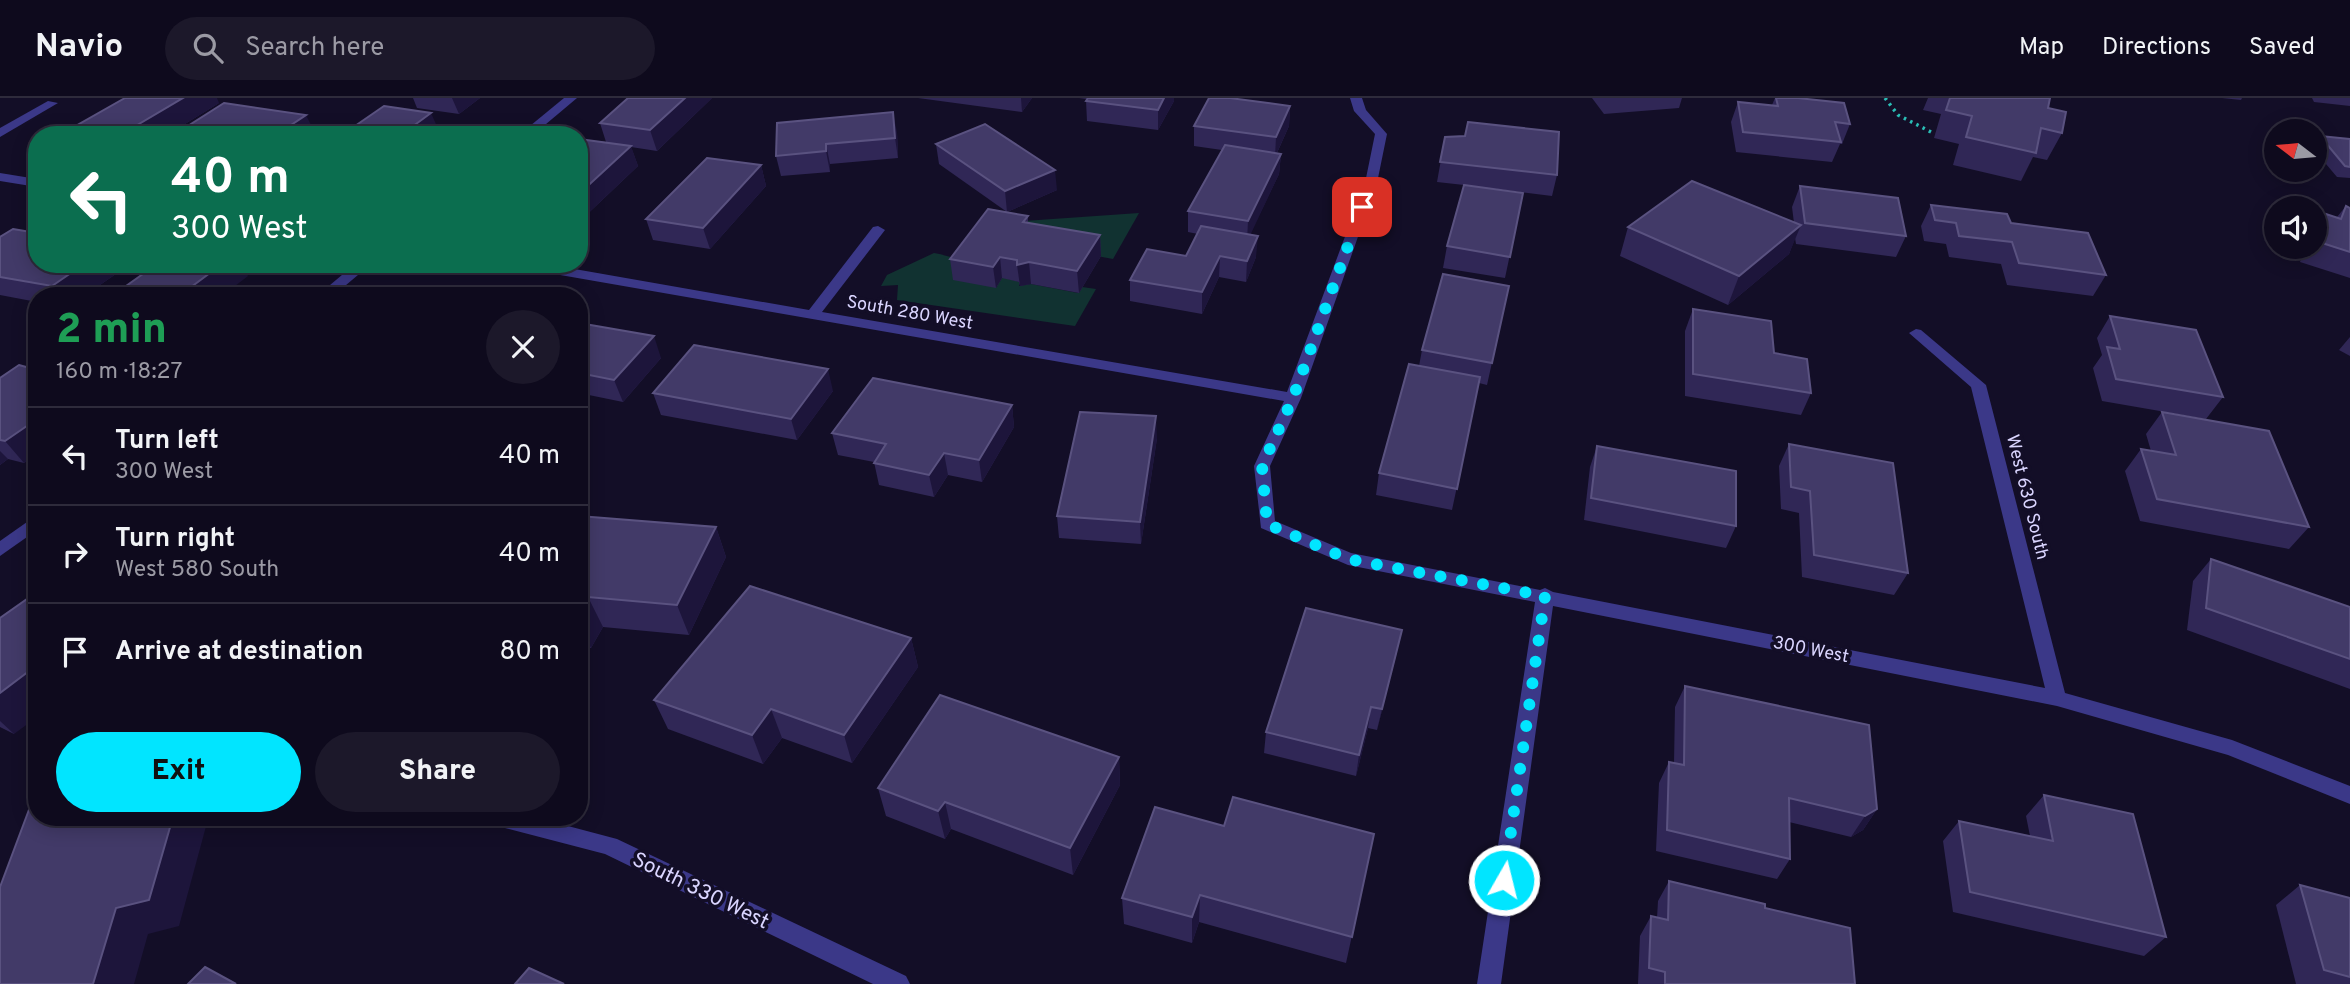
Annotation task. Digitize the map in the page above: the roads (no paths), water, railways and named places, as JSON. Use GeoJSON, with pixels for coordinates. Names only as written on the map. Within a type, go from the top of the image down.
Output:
{"type":"FeatureCollection","features":[{"type":"Feature","properties":{"kind":"street"},"geometry":{"type":"LineString","coordinates":[[536,126],[571,98]]}},
{"type":"Feature","properties":{"kind":"street"},"geometry":{"type":"LineString","coordinates":[[1293,398],[1371,183],[1381,134],[1360,111],[1356,98]]}},
{"type":"Feature","properties":{"kind":"street"},"geometry":{"type":"LineString","coordinates":[[0,133],[52,103]]}},
{"type":"Feature","properties":{"kind":"street"},"geometry":{"type":"LineString","coordinates":[[0,177],[28,182]]}},
{"type":"Feature","properties":{"kind":"street"},"geometry":{"type":"LineString","coordinates":[[812,315],[877,230]]}},
{"type":"Feature","properties":{"kind":"street"},"geometry":{"type":"LineString","coordinates":[[335,287],[353,273]]}},
{"type":"Feature","properties":{"kind":"street","name":"South 280 West"},"geometry":{"type":"LineString","coordinates":[[572,273],[1293,398]]}},
{"type":"Feature","properties":{"kind":"street","name":"West 630 South"},"geometry":{"type":"LineString","coordinates":[[1916,333],[1978,385],[2057,698]]}},
{"type":"Feature","properties":{"kind":"street","name":"300 West"},"geometry":{"type":"LineString","coordinates":[[1293,398],[1262,466],[1267,524],[1348,559],[2057,698],[2232,747],[2350,795]]}},
{"type":"Feature","properties":{"kind":"street"},"geometry":{"type":"LineString","coordinates":[[0,550],[28,528]]}},
{"type":"Feature","properties":{"kind":"street"},"geometry":{"type":"LineString","coordinates":[[1489,984],[1545,596]]}},
{"type":"Feature","properties":{"kind":"street","name":"South 330 West"},"geometry":{"type":"LineString","coordinates":[[532,826],[609,846],[898,984]]}}]}
